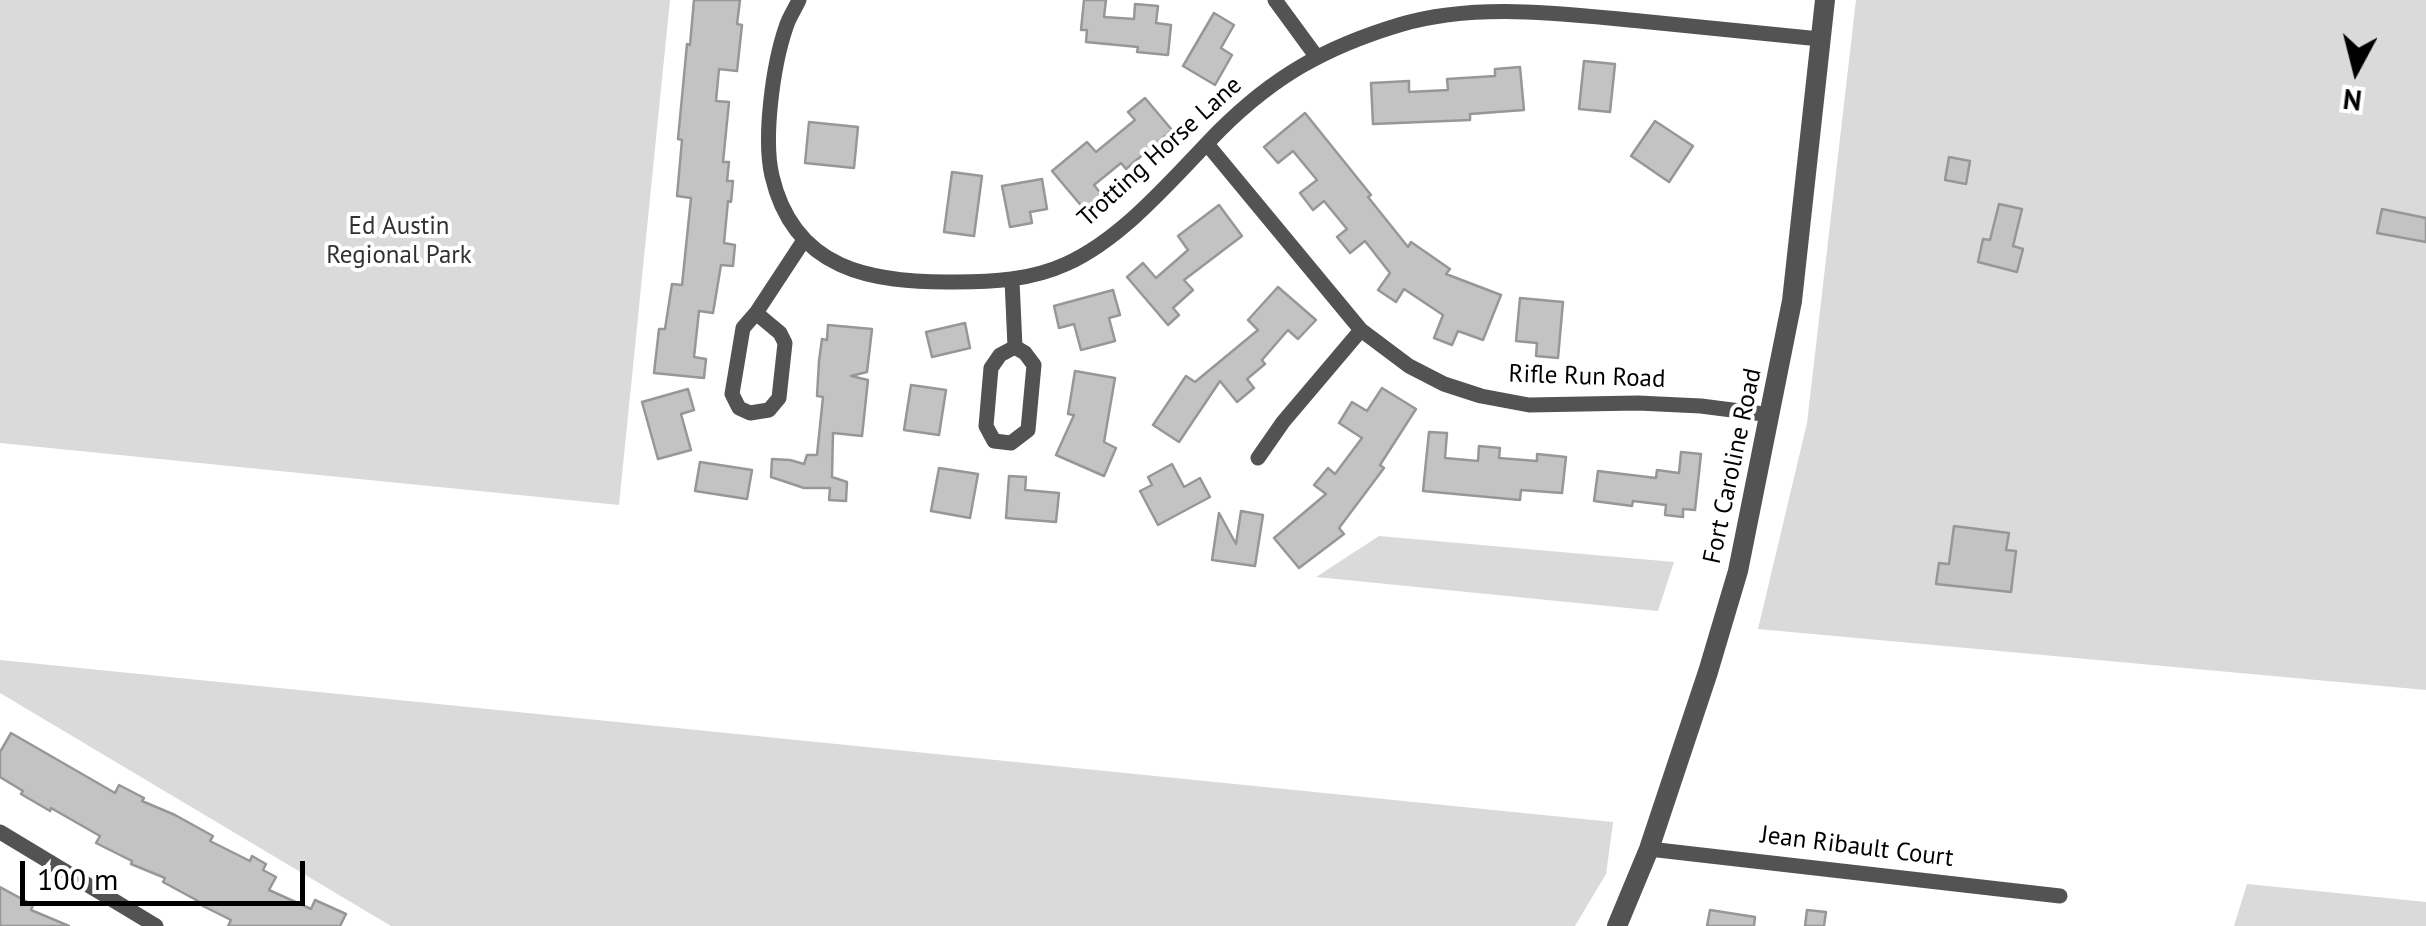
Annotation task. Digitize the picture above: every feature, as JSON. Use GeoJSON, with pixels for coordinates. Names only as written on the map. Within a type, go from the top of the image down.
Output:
{"type":"FeatureCollection","features":[{"type":"Feature","properties":{"kind":"street"},"geometry":{"type":"LineString","coordinates":[[756,313],[780,332],[785,344],[779,398],[770,410],[750,414],[739,408],[732,394],[743,328],[804,240],[783,206],[767,156],[778,52],[787,23],[800,0]]}},
{"type":"Feature","properties":{"kind":"street"},"geometry":{"type":"LineString","coordinates":[[1274,0],[1316,56]]}},
{"type":"Feature","properties":{"kind":"street","name":"Fort Caroline Road"},"geometry":{"type":"LineString","coordinates":[[1617,926],[1649,848],[1738,572],[1792,302],[1825,0]]}},
{"type":"Feature","properties":{"kind":"street","name":"Trotting Horse Lane"},"geometry":{"type":"LineString","coordinates":[[804,240],[821,256],[848,270],[916,282],[1012,280],[1066,264],[1109,239],[1272,84],[1316,56],[1402,24],[1438,16],[1558,13],[1820,39]]}},
{"type":"Feature","properties":{"kind":"street","name":"Rifle Run Road"},"geometry":{"type":"LineString","coordinates":[[1208,144],[1361,330],[1409,366],[1444,384],[1529,405],[1638,403],[1771,415]]}},
{"type":"Feature","properties":{"kind":"street"},"geometry":{"type":"LineString","coordinates":[[1012,280],[1015,347]]}},
{"type":"Feature","properties":{"kind":"street"},"geometry":{"type":"LineString","coordinates":[[1258,458],[1283,422],[1361,330]]}},
{"type":"Feature","properties":{"kind":"street"},"geometry":{"type":"LineString","coordinates":[[1015,347],[1034,365],[1028,430],[1011,443],[994,440],[986,426],[992,368],[1000,355],[1015,347]]}},
{"type":"Feature","properties":{"kind":"street"},"geometry":{"type":"LineString","coordinates":[[0,832],[156,926]]}},
{"type":"Feature","properties":{"kind":"street","name":"Jean Ribault Court"},"geometry":{"type":"LineString","coordinates":[[1649,848],[2060,896]]}},
{"type":"Feature","properties":{"kind":"green space","name":"Ed Austin Regional Park"},"geometry":{"type":"Polygon","coordinates":[[[0,0],[670,0],[619,505],[0,443],[0,0]]]}},
{"type":"Feature","properties":{"kind":"green space"},"geometry":{"type":"Polygon","coordinates":[[[1856,0],[2426,0],[2426,690],[1758,629],[1807,423],[1856,0]]]}},
{"type":"Feature","properties":{"kind":"green space"},"geometry":{"type":"Polygon","coordinates":[[[1379,536],[1674,562],[1658,611],[1316,577],[1379,536]]]}},
{"type":"Feature","properties":{"kind":"green space"},"geometry":{"type":"Polygon","coordinates":[[[0,660],[1613,823],[1606,874],[1575,926],[391,926],[0,693],[0,660]]]}},
{"type":"Feature","properties":{"kind":"green space"},"geometry":{"type":"Polygon","coordinates":[[[2247,884],[2426,902],[2426,926],[2234,926],[2247,884]]]}},
{"type":"Feature","properties":{"kind":"building"},"geometry":{"type":"Polygon","coordinates":[[[694,0],[740,0],[737,24],[742,25],[737,71],[719,69],[716,101],[729,102],[723,162],[729,162],[727,181],[733,181],[724,243],[735,245],[733,266],[721,265],[713,313],[699,311],[694,357],[706,359],[704,378],[654,373],[659,329],[665,329],[672,284],[682,285],[691,198],[677,196],[682,140],[678,139],[694,0]]]}},
{"type":"Feature","properties":{"kind":"building"},"geometry":{"type":"Polygon","coordinates":[[[1084,0],[1106,0],[1104,17],[1134,19],[1135,4],[1158,6],[1156,23],[1171,25],[1168,55],[1137,52],[1138,47],[1086,42],[1087,30],[1081,30],[1084,0]]]}},
{"type":"Feature","properties":{"kind":"building"},"geometry":{"type":"Polygon","coordinates":[[[1214,13],[1234,25],[1221,48],[1232,55],[1215,85],[1183,66],[1214,13]]]}},
{"type":"Feature","properties":{"kind":"building"},"geometry":{"type":"Polygon","coordinates":[[[1584,61],[1615,64],[1610,112],[1579,109],[1584,61]]]}},
{"type":"Feature","properties":{"kind":"building"},"geometry":{"type":"Polygon","coordinates":[[[1520,67],[1524,110],[1470,114],[1470,120],[1373,124],[1371,83],[1409,81],[1409,92],[1448,90],[1447,79],[1495,76],[1495,69],[1520,67]]]}},
{"type":"Feature","properties":{"kind":"building"},"geometry":{"type":"Polygon","coordinates":[[[1145,98],[1172,130],[1126,169],[1121,163],[1094,185],[1102,195],[1084,209],[1052,171],[1087,142],[1096,152],[1135,120],[1128,112],[1145,98]]]}},
{"type":"Feature","properties":{"kind":"building"},"geometry":{"type":"Polygon","coordinates":[[[1305,113],[1408,247],[1411,242],[1450,269],[1446,274],[1501,295],[1483,340],[1458,331],[1452,345],[1434,338],[1443,315],[1404,289],[1396,302],[1378,290],[1390,273],[1365,241],[1350,253],[1337,237],[1347,229],[1324,201],[1313,210],[1300,193],[1317,180],[1293,151],[1278,163],[1264,147],[1305,113]]]}},
{"type":"Feature","properties":{"kind":"building"},"geometry":{"type":"Polygon","coordinates":[[[1655,121],[1693,146],[1669,182],[1631,156],[1655,121]]]}},
{"type":"Feature","properties":{"kind":"building"},"geometry":{"type":"Polygon","coordinates":[[[809,122],[858,127],[854,168],[805,163],[809,122]]]}},
{"type":"Feature","properties":{"kind":"building"},"geometry":{"type":"Polygon","coordinates":[[[1949,157],[1970,161],[1966,184],[1945,180],[1949,157]]]}},
{"type":"Feature","properties":{"kind":"building"},"geometry":{"type":"Polygon","coordinates":[[[952,172],[982,176],[974,236],[944,232],[952,172]]]}},
{"type":"Feature","properties":{"kind":"building"},"geometry":{"type":"Polygon","coordinates":[[[1042,179],[1047,209],[1030,212],[1032,223],[1010,227],[1002,186],[1042,179]]]}},
{"type":"Feature","properties":{"kind":"building"},"geometry":{"type":"Polygon","coordinates":[[[1999,204],[2022,209],[2013,246],[2023,249],[2017,272],[1978,262],[1983,239],[1990,240],[1999,204]]]}},
{"type":"Feature","properties":{"kind":"building"},"geometry":{"type":"Polygon","coordinates":[[[1219,205],[1242,236],[1184,280],[1193,290],[1173,308],[1179,315],[1168,325],[1127,277],[1143,263],[1156,278],[1188,250],[1178,236],[1219,205]]]}},
{"type":"Feature","properties":{"kind":"building"},"geometry":{"type":"Polygon","coordinates":[[[2382,209],[2426,218],[2426,242],[2377,233],[2382,209]]]}},
{"type":"Feature","properties":{"kind":"building"},"geometry":{"type":"Polygon","coordinates":[[[1278,287],[1316,320],[1298,339],[1288,330],[1262,360],[1265,364],[1247,379],[1254,388],[1237,402],[1220,381],[1179,442],[1153,425],[1186,376],[1195,382],[1258,330],[1248,320],[1278,287]]]}},
{"type":"Feature","properties":{"kind":"building"},"geometry":{"type":"Polygon","coordinates":[[[1113,290],[1120,315],[1109,318],[1115,341],[1081,350],[1074,324],[1059,328],[1054,306],[1113,290]]]}},
{"type":"Feature","properties":{"kind":"building"},"geometry":{"type":"Polygon","coordinates":[[[1520,298],[1563,302],[1558,358],[1536,356],[1537,343],[1516,341],[1520,298]]]}},
{"type":"Feature","properties":{"kind":"building"},"geometry":{"type":"Polygon","coordinates":[[[965,323],[970,348],[932,357],[926,332],[965,323]]]}},
{"type":"Feature","properties":{"kind":"building"},"geometry":{"type":"Polygon","coordinates":[[[828,325],[872,329],[867,372],[851,376],[868,380],[862,436],[833,433],[832,477],[847,482],[846,501],[829,500],[830,488],[804,488],[771,477],[772,459],[804,464],[807,455],[817,455],[823,397],[817,396],[819,361],[828,325]]]}},
{"type":"Feature","properties":{"kind":"building"},"geometry":{"type":"Polygon","coordinates":[[[1075,371],[1115,378],[1104,442],[1116,448],[1104,476],[1056,455],[1074,415],[1068,414],[1075,371]]]}},
{"type":"Feature","properties":{"kind":"building"},"geometry":{"type":"Polygon","coordinates":[[[911,385],[946,390],[939,435],[904,430],[911,385]]]}},
{"type":"Feature","properties":{"kind":"building"},"geometry":{"type":"Polygon","coordinates":[[[1382,388],[1416,409],[1380,465],[1384,468],[1339,528],[1344,534],[1299,568],[1274,538],[1326,494],[1314,485],[1328,468],[1335,474],[1362,438],[1339,423],[1352,402],[1367,411],[1382,388]]]}},
{"type":"Feature","properties":{"kind":"building"},"geometry":{"type":"Polygon","coordinates":[[[688,389],[694,410],[681,414],[691,450],[658,459],[642,402],[688,389]]]}},
{"type":"Feature","properties":{"kind":"building"},"geometry":{"type":"Polygon","coordinates":[[[1429,432],[1447,433],[1445,458],[1478,461],[1479,446],[1500,448],[1499,458],[1537,461],[1537,454],[1566,457],[1562,493],[1521,490],[1520,500],[1423,491],[1429,432]]]}},
{"type":"Feature","properties":{"kind":"building"},"geometry":{"type":"Polygon","coordinates":[[[1681,452],[1701,454],[1695,510],[1683,509],[1683,517],[1665,515],[1666,505],[1594,501],[1598,471],[1656,478],[1657,470],[1679,473],[1681,452]]]}},
{"type":"Feature","properties":{"kind":"building"},"geometry":{"type":"Polygon","coordinates":[[[700,462],[752,470],[747,499],[695,491],[700,462]]]}},
{"type":"Feature","properties":{"kind":"building"},"geometry":{"type":"Polygon","coordinates":[[[1172,464],[1184,487],[1200,478],[1210,497],[1158,525],[1140,491],[1152,485],[1148,477],[1172,464]]]}},
{"type":"Feature","properties":{"kind":"building"},"geometry":{"type":"Polygon","coordinates":[[[939,468],[978,474],[970,518],[931,511],[939,468]]]}},
{"type":"Feature","properties":{"kind":"building"},"geometry":{"type":"Polygon","coordinates":[[[1009,476],[1026,477],[1025,490],[1059,493],[1056,522],[1006,518],[1009,476]]]}},
{"type":"Feature","properties":{"kind":"building"},"geometry":{"type":"Polygon","coordinates":[[[1241,511],[1263,515],[1255,566],[1212,560],[1219,513],[1236,544],[1241,511]]]}},
{"type":"Feature","properties":{"kind":"building"},"geometry":{"type":"Polygon","coordinates":[[[1954,526],[2009,533],[2006,550],[2016,551],[2011,592],[1936,584],[1939,563],[1949,564],[1954,526]]]}},
{"type":"Feature","properties":{"kind":"building"},"geometry":{"type":"Polygon","coordinates":[[[11,733],[115,793],[119,785],[144,798],[142,801],[213,836],[210,841],[250,861],[252,856],[266,864],[263,870],[276,877],[269,890],[311,909],[315,900],[346,914],[340,926],[228,926],[231,920],[163,882],[165,878],[96,843],[100,836],[21,794],[23,791],[0,777],[0,752],[11,733]]]}},
{"type":"Feature","properties":{"kind":"building"},"geometry":{"type":"Polygon","coordinates":[[[0,887],[33,905],[31,910],[69,926],[0,926],[0,887]]]}},
{"type":"Feature","properties":{"kind":"building"},"geometry":{"type":"Polygon","coordinates":[[[1710,910],[1755,917],[1754,926],[1707,926],[1710,910]]]}},
{"type":"Feature","properties":{"kind":"building"},"geometry":{"type":"Polygon","coordinates":[[[1807,910],[1826,912],[1824,926],[1805,926],[1807,910]]]}}]}
